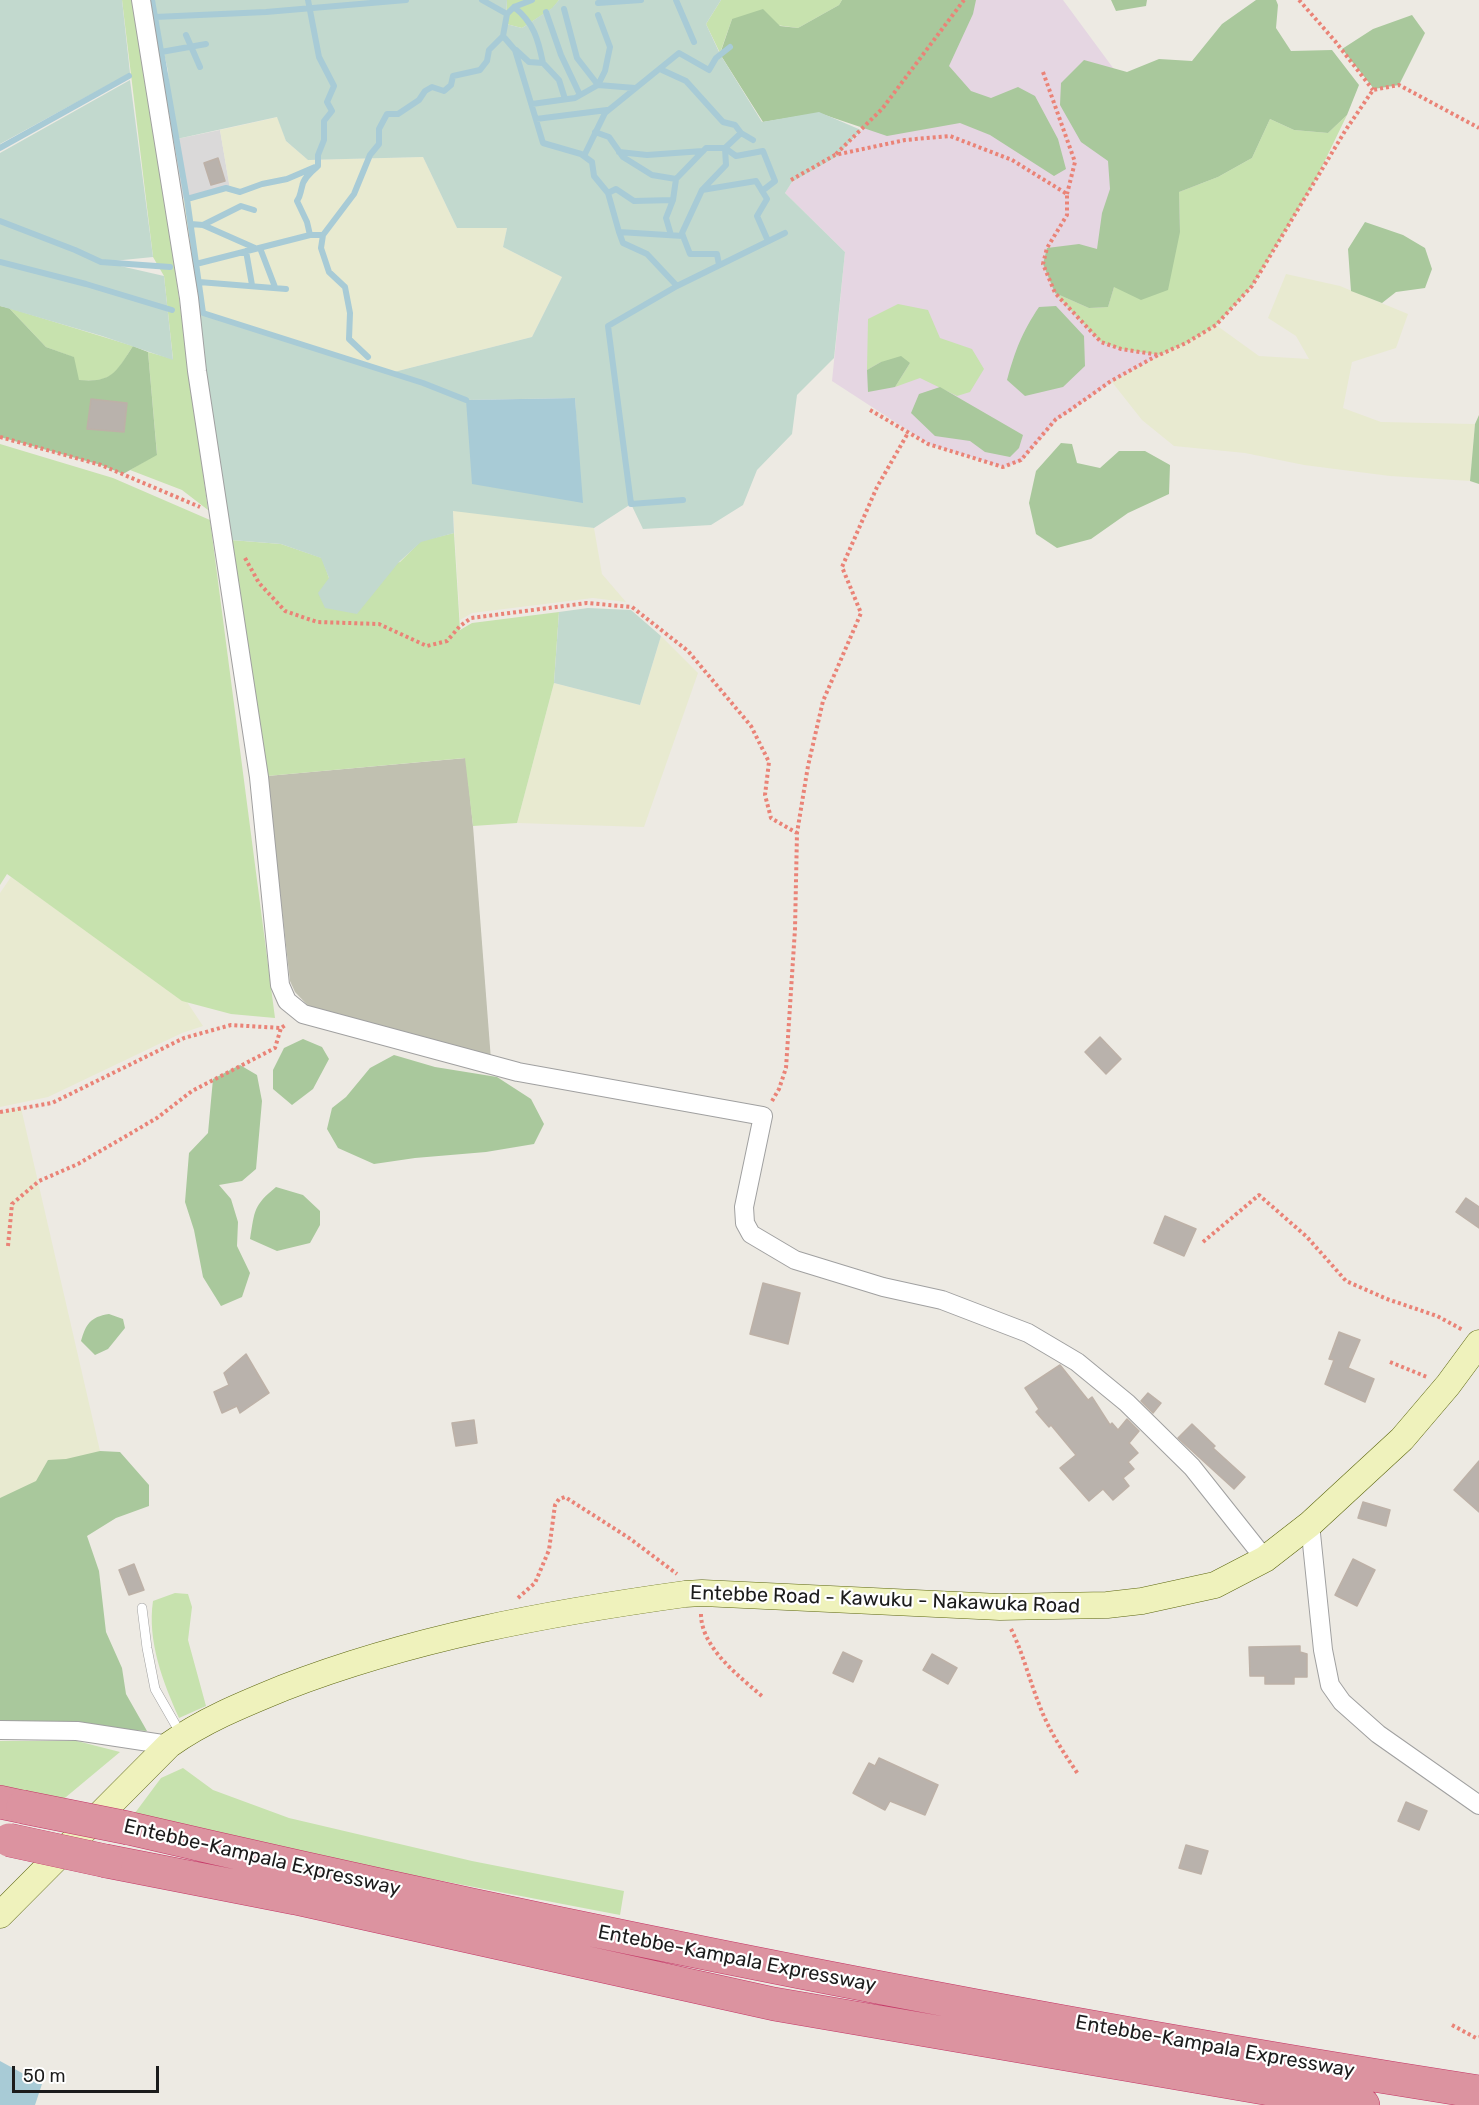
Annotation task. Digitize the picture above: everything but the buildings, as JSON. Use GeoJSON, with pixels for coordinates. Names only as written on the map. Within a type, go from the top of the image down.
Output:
{"type":"FeatureCollection","features":[{"type":"Feature","properties":{"kind":"highway","name":"Entebbe-Kampala Expressway"},"geometry":{"type":"LineString","coordinates":[[12,1804],[128,1828],[338,1877],[931,1998],[1479,2092]]}},
{"type":"Feature","properties":{"kind":"highway","name":"Entebbe-Kampala Expressway"},"geometry":{"type":"LineString","coordinates":[[5,1839],[295,1898],[774,2004],[1363,2105]]}},
{"type":"Feature","properties":{"kind":"main road","name":"Entebbe Road - Kawuku - Nakawuka Road"},"geometry":{"type":"LineString","coordinates":[[0,1915],[176,1740],[243,1704],[338,1667],[495,1625],[584,1608],[702,1593],[1000,1607],[1107,1605],[1142,1601],[1215,1585],[1266,1559],[1310,1524],[1402,1439],[1448,1385],[1474,1338]]}},
{"type":"Feature","properties":{"kind":"street"},"geometry":{"type":"LineString","coordinates":[[141,0],[189,298],[197,371],[259,777],[280,985],[287,1001],[303,1014],[518,1072],[763,1116],[744,1207],[745,1223],[751,1234],[795,1260],[883,1287],[942,1300],[1018,1329],[1077,1362],[1127,1403],[1192,1467],[1266,1559]]}},
{"type":"Feature","properties":{"kind":"street"},"geometry":{"type":"LineString","coordinates":[[1310,1524],[1323,1650],[1330,1685],[1342,1702],[1378,1734],[1479,1805]]}},
{"type":"Feature","properties":{"kind":"street"},"geometry":{"type":"LineString","coordinates":[[0,1730],[77,1731],[176,1740]]}},
{"type":"Feature","properties":{"kind":"lane"},"geometry":{"type":"LineString","coordinates":[[142,1608],[155,1689],[176,1740]]}},
{"type":"Feature","properties":{"kind":"path"},"geometry":{"type":"LineString","coordinates":[[790,180],[835,154],[882,109],[964,0]]}},
{"type":"Feature","properties":{"kind":"path"},"geometry":{"type":"LineString","coordinates":[[1299,0],[1373,90]]}},
{"type":"Feature","properties":{"kind":"path"},"geometry":{"type":"LineString","coordinates":[[1043,72],[1074,162],[1067,194],[1067,214],[1047,248],[1043,264],[1055,293],[1101,342],[1120,350],[1159,355]]}},
{"type":"Feature","properties":{"kind":"path"},"geometry":{"type":"LineString","coordinates":[[870,410],[908,433],[938,447],[1003,467],[1021,460],[1056,420],[1111,381],[1216,325],[1252,286],[1345,130],[1373,90],[1399,85],[1479,128]]}},
{"type":"Feature","properties":{"kind":"path"},"geometry":{"type":"LineString","coordinates":[[835,154],[905,140],[950,136],[1012,160],[1067,194]]}},
{"type":"Feature","properties":{"kind":"path"},"geometry":{"type":"LineString","coordinates":[[763,1116],[779,1089],[786,1068],[795,929],[797,833],[808,766],[823,700],[861,613],[842,567],[877,487],[908,433]]}},
{"type":"Feature","properties":{"kind":"path"},"geometry":{"type":"LineString","coordinates":[[0,437],[101,465],[220,515]]}},
{"type":"Feature","properties":{"kind":"path"},"geometry":{"type":"LineString","coordinates":[[224,541],[246,558],[259,583],[285,611],[317,622],[379,624],[427,646],[447,641],[460,626],[471,618],[587,603],[632,607],[688,651],[751,726],[770,762],[765,795],[771,818],[797,833]]}},
{"type":"Feature","properties":{"kind":"path"},"geometry":{"type":"LineString","coordinates":[[0,1112],[52,1103],[184,1038],[231,1025],[280,1028],[303,1014]]}},
{"type":"Feature","properties":{"kind":"path"},"geometry":{"type":"LineString","coordinates":[[8,1246],[12,1204],[39,1181],[78,1164],[122,1140],[157,1119],[192,1091],[275,1048],[280,1028]]}},
{"type":"Feature","properties":{"kind":"path"},"geometry":{"type":"LineString","coordinates":[[1203,1242],[1259,1195],[1307,1237],[1346,1281],[1387,1299],[1437,1316],[1474,1338]]}},
{"type":"Feature","properties":{"kind":"path"},"geometry":{"type":"LineString","coordinates":[[1390,1362],[1448,1385]]}},
{"type":"Feature","properties":{"kind":"path"},"geometry":{"type":"LineString","coordinates":[[495,1625],[535,1582],[549,1550],[555,1505],[559,1499],[566,1497],[629,1538],[702,1593],[701,1623],[718,1657],[763,1697]]}},
{"type":"Feature","properties":{"kind":"path"},"geometry":{"type":"LineString","coordinates":[[1000,1607],[1018,1644],[1040,1707],[1054,1737],[1078,1774]]}},
{"type":"Feature","properties":{"kind":"path"},"geometry":{"type":"LineString","coordinates":[[1452,2025],[1476,2038],[1479,2037]]}},
{"type":"Feature","properties":{"kind":"shaded area"},"geometry":{"type":"Polygon","coordinates":[[[0,0],[122,0],[130,73],[0,144],[0,0]]]}},
{"type":"Feature","properties":{"kind":"shaded area"},"geometry":{"type":"Polygon","coordinates":[[[152,0],[507,0],[506,24],[522,28],[552,8],[559,0],[721,0],[706,24],[720,54],[762,122],[819,112],[861,130],[836,157],[792,182],[785,193],[845,252],[834,358],[797,395],[792,434],[757,470],[743,505],[711,525],[643,529],[631,504],[594,528],[453,511],[454,533],[421,542],[399,562],[357,614],[325,608],[318,593],[329,578],[321,558],[281,544],[231,540],[199,314],[390,373],[532,337],[562,277],[503,247],[507,228],[457,228],[423,157],[308,160],[286,141],[277,117],[172,140],[168,71],[152,0]],[[575,398],[466,400],[578,451],[575,398]]]}},
{"type":"Feature","properties":{"kind":"shaded area"},"geometry":{"type":"Polygon","coordinates":[[[964,0],[1063,0],[1262,270],[1252,286],[1216,325],[1112,382],[1057,420],[1022,461],[1004,467],[929,444],[832,381],[845,252],[785,193],[792,182],[836,157],[882,109],[964,0]]]}},
{"type":"Feature","properties":{"kind":"shaded area"},"geometry":{"type":"Polygon","coordinates":[[[130,80],[153,257],[103,262],[164,276],[173,360],[0,306],[0,153],[130,80]]]}},
{"type":"Feature","properties":{"kind":"shaded area"},"geometry":{"type":"Polygon","coordinates":[[[278,117],[286,141],[308,160],[423,157],[457,228],[507,228],[503,247],[562,277],[532,337],[390,373],[199,314],[182,199],[230,189],[220,130],[278,117]]]}},
{"type":"Feature","properties":{"kind":"shaded area"},"geometry":{"type":"Polygon","coordinates":[[[220,130],[230,189],[182,199],[172,140],[220,130]]]}},
{"type":"Feature","properties":{"kind":"shaded area"},"geometry":{"type":"Polygon","coordinates":[[[1286,274],[1340,286],[1408,314],[1396,348],[1352,362],[1343,408],[1381,422],[1475,424],[1470,481],[1390,476],[1304,465],[1245,453],[1174,446],[1142,420],[1112,382],[1216,325],[1259,356],[1309,359],[1296,336],[1268,318],[1286,274]]]}},
{"type":"Feature","properties":{"kind":"shaded area"},"geometry":{"type":"Polygon","coordinates":[[[453,510],[594,528],[602,574],[626,602],[593,598],[472,613],[460,620],[453,510]]]}},
{"type":"Feature","properties":{"kind":"shaded area"},"geometry":{"type":"Polygon","coordinates":[[[588,608],[631,610],[661,636],[640,705],[554,683],[559,612],[588,608]]]}},
{"type":"Feature","properties":{"kind":"shaded area"},"geometry":{"type":"Polygon","coordinates":[[[661,636],[698,673],[644,827],[517,823],[554,683],[640,705],[661,636]]]}},
{"type":"Feature","properties":{"kind":"shaded area"},"geometry":{"type":"Polygon","coordinates":[[[466,758],[491,1060],[315,1013],[295,992],[290,981],[267,776],[466,758]]]}},
{"type":"Feature","properties":{"kind":"shaded area"},"geometry":{"type":"Polygon","coordinates":[[[11,877],[187,1002],[203,1026],[182,1033],[48,1097],[0,1107],[0,893],[11,877]]]}},
{"type":"Feature","properties":{"kind":"shaded area"},"geometry":{"type":"Polygon","coordinates":[[[21,1108],[100,1451],[0,1503],[0,1113],[21,1108]]]}},
{"type":"Feature","properties":{"kind":"green space"},"geometry":{"type":"Polygon","coordinates":[[[122,0],[132,0],[168,218],[208,510],[182,490],[130,470],[157,454],[148,352],[173,359],[164,276],[153,257],[122,0]]]}},
{"type":"Feature","properties":{"kind":"green space"},"geometry":{"type":"Polygon","coordinates":[[[507,0],[559,0],[553,8],[522,28],[506,24],[507,0]]]}},
{"type":"Feature","properties":{"kind":"green space"},"geometry":{"type":"Polygon","coordinates":[[[721,0],[842,0],[839,5],[798,28],[732,19],[720,53],[706,24],[721,0]]]}},
{"type":"Feature","properties":{"kind":"green space"},"geometry":{"type":"Polygon","coordinates":[[[842,0],[976,0],[973,14],[949,66],[971,91],[991,98],[1018,87],[1035,96],[1058,139],[1066,169],[1054,176],[990,135],[960,123],[887,136],[819,113],[763,122],[720,54],[732,19],[763,9],[780,26],[798,28],[839,5],[842,0]]]}},
{"type":"Feature","properties":{"kind":"green space"},"geometry":{"type":"Polygon","coordinates":[[[1111,0],[1147,0],[1146,6],[1116,11],[1111,0]]]}},
{"type":"Feature","properties":{"kind":"green space"},"geometry":{"type":"Polygon","coordinates":[[[1256,0],[1276,0],[1278,5],[1276,28],[1291,51],[1332,50],[1359,85],[1347,115],[1328,133],[1294,130],[1270,119],[1252,158],[1218,177],[1179,192],[1180,232],[1168,290],[1141,300],[1114,287],[1108,307],[1089,308],[1055,293],[1043,264],[1047,248],[1079,244],[1097,249],[1102,213],[1110,189],[1108,161],[1081,142],[1060,105],[1061,83],[1084,60],[1127,72],[1159,59],[1192,61],[1222,24],[1256,0]]]}},
{"type":"Feature","properties":{"kind":"green space"},"geometry":{"type":"Polygon","coordinates":[[[1412,15],[1425,33],[1399,85],[1374,89],[1342,49],[1373,29],[1412,15]]]}},
{"type":"Feature","properties":{"kind":"green space"},"geometry":{"type":"Polygon","coordinates":[[[1347,115],[1316,179],[1252,286],[1216,325],[1186,343],[1159,355],[1121,349],[1101,342],[1055,293],[1089,308],[1108,307],[1114,287],[1180,232],[1179,192],[1218,177],[1252,158],[1270,119],[1294,130],[1328,133],[1347,115]]]}},
{"type":"Feature","properties":{"kind":"green space"},"geometry":{"type":"Polygon","coordinates":[[[1365,222],[1403,235],[1425,248],[1432,269],[1425,288],[1396,292],[1382,303],[1351,291],[1348,249],[1365,222]]]}},
{"type":"Feature","properties":{"kind":"green space"},"geometry":{"type":"Polygon","coordinates":[[[898,304],[928,310],[940,338],[972,349],[984,369],[970,392],[957,396],[920,378],[895,387],[910,363],[881,362],[867,370],[868,319],[898,304]]]}},
{"type":"Feature","properties":{"kind":"green space"},"geometry":{"type":"Polygon","coordinates":[[[0,306],[9,308],[46,347],[74,357],[79,380],[99,380],[112,374],[133,346],[148,352],[157,455],[123,474],[101,465],[0,437],[0,306]]]}},
{"type":"Feature","properties":{"kind":"green space"},"geometry":{"type":"Polygon","coordinates":[[[1056,306],[1084,336],[1085,366],[1063,387],[1025,396],[1007,380],[1013,360],[1024,333],[1039,307],[1056,306]]]}},
{"type":"Feature","properties":{"kind":"green space"},"geometry":{"type":"Polygon","coordinates":[[[9,308],[133,346],[117,369],[106,378],[90,381],[78,380],[73,357],[46,347],[9,308]]]}},
{"type":"Feature","properties":{"kind":"green space"},"geometry":{"type":"Polygon","coordinates":[[[901,356],[910,363],[895,387],[868,392],[867,370],[881,362],[901,356]]]}},
{"type":"Feature","properties":{"kind":"green space"},"geometry":{"type":"Polygon","coordinates":[[[940,387],[1023,435],[1019,448],[1010,457],[985,452],[970,441],[935,436],[911,413],[919,394],[940,387]]]}},
{"type":"Feature","properties":{"kind":"green space"},"geometry":{"type":"Polygon","coordinates":[[[1479,415],[1479,484],[1470,481],[1475,424],[1479,415]]]}},
{"type":"Feature","properties":{"kind":"green space"},"geometry":{"type":"Polygon","coordinates":[[[1061,443],[1072,444],[1077,463],[1100,468],[1119,451],[1145,451],[1170,465],[1169,494],[1128,513],[1091,539],[1057,548],[1036,534],[1029,503],[1036,471],[1061,443]]]}},
{"type":"Feature","properties":{"kind":"green space"},"geometry":{"type":"Polygon","coordinates":[[[0,444],[113,478],[210,520],[275,1018],[231,1014],[182,1001],[7,874],[0,885],[0,444]]]}},
{"type":"Feature","properties":{"kind":"green space"},"geometry":{"type":"Polygon","coordinates":[[[454,533],[460,630],[472,623],[559,612],[554,683],[517,823],[473,826],[465,758],[267,776],[231,540],[281,544],[322,558],[329,578],[400,562],[421,541],[454,533]]]}},
{"type":"Feature","properties":{"kind":"green space"},"geometry":{"type":"Polygon","coordinates":[[[303,1039],[322,1047],[329,1059],[313,1089],[292,1105],[273,1089],[273,1070],[284,1048],[303,1039]]]}},
{"type":"Feature","properties":{"kind":"green space"},"geometry":{"type":"Polygon","coordinates":[[[394,1055],[435,1067],[497,1077],[531,1099],[544,1124],[534,1144],[486,1152],[374,1164],[338,1148],[327,1129],[332,1108],[346,1097],[370,1068],[394,1055]]]}},
{"type":"Feature","properties":{"kind":"green space"},"geometry":{"type":"Polygon","coordinates":[[[240,1065],[257,1075],[262,1101],[256,1169],[242,1181],[219,1185],[231,1199],[238,1222],[237,1246],[250,1273],[242,1297],[221,1306],[203,1277],[194,1230],[185,1202],[189,1153],[208,1133],[213,1079],[240,1065]]]}},
{"type":"Feature","properties":{"kind":"green space"},"geometry":{"type":"Polygon","coordinates":[[[276,1187],[303,1195],[320,1211],[320,1225],[310,1243],[277,1251],[250,1239],[256,1209],[276,1187]]]}},
{"type":"Feature","properties":{"kind":"green space"},"geometry":{"type":"Polygon","coordinates":[[[109,1314],[123,1319],[125,1328],[108,1349],[95,1355],[81,1341],[83,1335],[93,1319],[109,1314]]]}},
{"type":"Feature","properties":{"kind":"green space"},"geometry":{"type":"Polygon","coordinates":[[[100,1451],[120,1452],[149,1485],[149,1506],[116,1518],[87,1536],[99,1571],[106,1632],[122,1668],[126,1694],[147,1731],[104,1728],[81,1722],[0,1724],[0,1498],[36,1481],[48,1460],[66,1459],[100,1451]]]}},
{"type":"Feature","properties":{"kind":"green space"},"geometry":{"type":"Polygon","coordinates":[[[175,1593],[188,1594],[192,1607],[188,1640],[206,1706],[179,1718],[158,1661],[152,1631],[153,1601],[175,1593]]]}},
{"type":"Feature","properties":{"kind":"green space"},"geometry":{"type":"Polygon","coordinates":[[[0,1741],[77,1741],[120,1752],[60,1802],[0,1790],[0,1741]]]}},
{"type":"Feature","properties":{"kind":"green space"},"geometry":{"type":"Polygon","coordinates":[[[183,1768],[213,1790],[289,1818],[472,1861],[624,1891],[620,1915],[129,1821],[161,1778],[183,1768]]]}},
{"type":"Feature","properties":{"kind":"water"},"geometry":{"type":"Polygon","coordinates":[[[575,398],[583,503],[472,484],[466,400],[575,398]]]}},
{"type":"Feature","properties":{"kind":"water"},"geometry":{"type":"Polygon","coordinates":[[[0,2061],[42,2084],[35,2105],[0,2105],[0,2061]]]}},
{"type":"Feature","properties":{"kind":"waterway"},"geometry":{"type":"LineString","coordinates":[[152,0],[187,199],[203,313],[423,383],[466,400]]}},
{"type":"Feature","properties":{"kind":"waterway"},"geometry":{"type":"LineString","coordinates":[[308,0],[319,57],[334,86],[327,102],[332,111],[324,121],[324,140],[318,155],[318,166],[304,181],[297,201],[307,222],[310,235],[323,235],[354,194],[370,155],[379,144],[379,129],[387,114],[398,114],[419,100],[425,91],[432,87],[444,91],[451,85],[453,76],[480,70],[487,61],[489,50],[503,36],[507,14],[514,7],[532,0]]}},
{"type":"Feature","properties":{"kind":"waterway"},"geometry":{"type":"LineString","coordinates":[[155,17],[266,12],[406,0]]}},
{"type":"Feature","properties":{"kind":"waterway"},"geometry":{"type":"LineString","coordinates":[[482,0],[507,14]]}},
{"type":"Feature","properties":{"kind":"waterway"},"geometry":{"type":"LineString","coordinates":[[598,3],[641,0]]}},
{"type":"Feature","properties":{"kind":"waterway"},"geometry":{"type":"LineString","coordinates":[[676,0],[694,42]]}},
{"type":"Feature","properties":{"kind":"waterway"},"geometry":{"type":"LineString","coordinates":[[514,7],[531,25],[543,63]]}},
{"type":"Feature","properties":{"kind":"waterway"},"geometry":{"type":"LineString","coordinates":[[564,9],[577,58],[598,85],[605,71],[610,47],[598,15]]}},
{"type":"Feature","properties":{"kind":"waterway"},"geometry":{"type":"LineString","coordinates":[[546,12],[561,55],[580,95]]}},
{"type":"Feature","properties":{"kind":"waterway"},"geometry":{"type":"LineString","coordinates":[[186,35],[200,67]]}},
{"type":"Feature","properties":{"kind":"waterway"},"geometry":{"type":"LineString","coordinates":[[503,36],[515,50],[543,143],[581,154],[592,162],[594,176],[608,193],[616,189],[634,201],[673,200]]}},
{"type":"Feature","properties":{"kind":"waterway"},"geometry":{"type":"LineString","coordinates":[[161,52],[206,44]]}},
{"type":"Feature","properties":{"kind":"waterway"},"geometry":{"type":"LineString","coordinates":[[584,156],[605,113],[679,53],[709,70],[716,58],[730,47]]}},
{"type":"Feature","properties":{"kind":"waterway"},"geometry":{"type":"LineString","coordinates":[[516,50],[529,62],[543,63],[559,80],[565,99]]}},
{"type":"Feature","properties":{"kind":"waterway"},"geometry":{"type":"LineString","coordinates":[[662,70],[686,81],[723,122],[735,125],[741,133],[753,140]]}},
{"type":"Feature","properties":{"kind":"waterway"},"geometry":{"type":"LineString","coordinates":[[0,148],[129,76]]}},
{"type":"Feature","properties":{"kind":"waterway"},"geometry":{"type":"LineString","coordinates":[[532,104],[575,98],[598,85],[635,88]]}},
{"type":"Feature","properties":{"kind":"waterway"},"geometry":{"type":"LineString","coordinates":[[536,119],[607,110]]}},
{"type":"Feature","properties":{"kind":"waterway"},"geometry":{"type":"LineString","coordinates":[[595,132],[609,137],[623,157],[652,175],[676,179],[673,200],[666,218],[671,235]]}},
{"type":"Feature","properties":{"kind":"waterway"},"geometry":{"type":"LineString","coordinates":[[676,179],[706,148],[725,148],[741,133]]}},
{"type":"Feature","properties":{"kind":"waterway"},"geometry":{"type":"LineString","coordinates":[[725,148],[736,156],[763,151],[775,181],[762,191]]}},
{"type":"Feature","properties":{"kind":"waterway"},"geometry":{"type":"LineString","coordinates":[[683,236],[682,233],[702,190],[726,165],[725,148]]}},
{"type":"Feature","properties":{"kind":"waterway"},"geometry":{"type":"LineString","coordinates":[[619,152],[647,155],[703,151]]}},
{"type":"Feature","properties":{"kind":"waterway"},"geometry":{"type":"LineString","coordinates":[[187,199],[226,188],[240,192],[262,184],[287,179],[315,167]]}},
{"type":"Feature","properties":{"kind":"waterway"},"geometry":{"type":"LineString","coordinates":[[702,190],[756,181],[767,199],[757,216],[768,241]]}},
{"type":"Feature","properties":{"kind":"waterway"},"geometry":{"type":"LineString","coordinates":[[608,193],[619,232],[683,236],[690,254],[717,254],[719,265]]}},
{"type":"Feature","properties":{"kind":"waterway"},"geometry":{"type":"LineString","coordinates":[[203,225],[241,206],[254,210]]}},
{"type":"Feature","properties":{"kind":"waterway"},"geometry":{"type":"LineString","coordinates":[[0,221],[101,262],[170,267]]}},
{"type":"Feature","properties":{"kind":"waterway"},"geometry":{"type":"LineString","coordinates":[[191,224],[203,225],[255,248]]}},
{"type":"Feature","properties":{"kind":"waterway"},"geometry":{"type":"LineString","coordinates":[[619,232],[623,243],[647,254],[677,286]]}},
{"type":"Feature","properties":{"kind":"waterway"},"geometry":{"type":"LineString","coordinates":[[683,500],[631,504],[608,326],[677,286],[785,233]]}},
{"type":"Feature","properties":{"kind":"waterway"},"geometry":{"type":"LineString","coordinates":[[196,264],[310,235]]}},
{"type":"Feature","properties":{"kind":"waterway"},"geometry":{"type":"LineString","coordinates":[[323,235],[321,248],[329,272],[345,287],[350,313],[349,339],[368,357]]}},
{"type":"Feature","properties":{"kind":"waterway"},"geometry":{"type":"LineString","coordinates":[[260,248],[275,287]]}},
{"type":"Feature","properties":{"kind":"waterway"},"geometry":{"type":"LineString","coordinates":[[246,251],[252,285]]}},
{"type":"Feature","properties":{"kind":"waterway"},"geometry":{"type":"LineString","coordinates":[[0,262],[86,284],[172,310]]}},
{"type":"Feature","properties":{"kind":"waterway"},"geometry":{"type":"LineString","coordinates":[[199,282],[286,289]]}}]}
